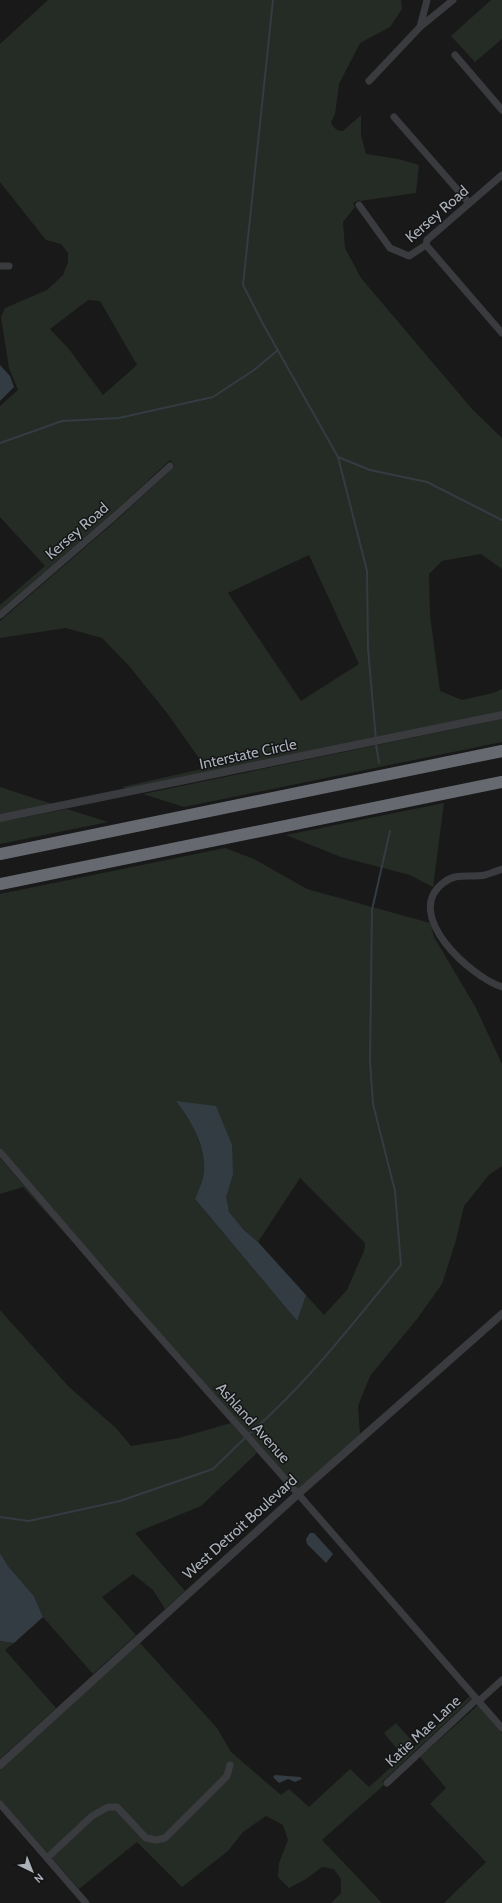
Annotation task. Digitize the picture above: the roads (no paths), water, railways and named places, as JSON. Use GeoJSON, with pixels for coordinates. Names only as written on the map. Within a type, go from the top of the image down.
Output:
{"type":"FeatureCollection","features":[{"type":"Feature","properties":{"kind":"highway"},"geometry":{"type":"LineString","coordinates":[[0,854],[502,752]]}},
{"type":"Feature","properties":{"kind":"highway"},"geometry":{"type":"LineString","coordinates":[[0,884],[502,782]]}},
{"type":"Feature","properties":{"kind":"street"},"geometry":{"type":"LineString","coordinates":[[420,27],[428,0]]}},
{"type":"Feature","properties":{"kind":"street"},"geometry":{"type":"LineString","coordinates":[[369,81],[420,27],[454,0]]}},
{"type":"Feature","properties":{"kind":"street"},"geometry":{"type":"LineString","coordinates":[[455,55],[502,110]]}},
{"type":"Feature","properties":{"kind":"street"},"geometry":{"type":"LineString","coordinates":[[394,117],[470,203]]}},
{"type":"Feature","properties":{"kind":"street","name":"Kersey Road"},"geometry":{"type":"LineString","coordinates":[[359,205],[390,248],[409,256],[426,245],[427,240],[502,175]]}},
{"type":"Feature","properties":{"kind":"street"},"geometry":{"type":"LineString","coordinates":[[426,245],[502,333]]}},
{"type":"Feature","properties":{"kind":"street"},"geometry":{"type":"LineString","coordinates":[[0,266],[9,266]]}},
{"type":"Feature","properties":{"kind":"street","name":"Kersey Road"},"geometry":{"type":"LineString","coordinates":[[0,615],[116,515],[170,466]]}},
{"type":"Feature","properties":{"kind":"street","name":"Interstate Circle"},"geometry":{"type":"LineString","coordinates":[[0,818],[502,715]]}},
{"type":"Feature","properties":{"kind":"street"},"geometry":{"type":"LineString","coordinates":[[502,870],[484,875],[462,875],[449,879],[437,889],[432,902],[431,912],[436,929],[452,952],[480,977],[502,987]]}},
{"type":"Feature","properties":{"kind":"street","name":"Ashland Avenue"},"geometry":{"type":"LineString","coordinates":[[0,1152],[134,1308],[502,1728]]}},
{"type":"Feature","properties":{"kind":"street","name":"West Detroit Boulevard"},"geometry":{"type":"LineString","coordinates":[[0,1765],[298,1494],[502,1314]]}},
{"type":"Feature","properties":{"kind":"street","name":"Katie Mae Lane"},"geometry":{"type":"LineString","coordinates":[[387,1783],[502,1680]]}},
{"type":"Feature","properties":{"kind":"street"},"geometry":{"type":"LineString","coordinates":[[47,1858],[92,1816],[108,1807],[117,1807],[146,1838],[156,1840],[164,1838],[227,1776],[230,1765]]}},
{"type":"Feature","properties":{"kind":"street"},"geometry":{"type":"LineString","coordinates":[[0,1804],[86,1903]]}},
{"type":"Feature","properties":{"kind":"waterway"},"geometry":{"type":"LineString","coordinates":[[273,0],[243,285],[263,324],[338,457],[367,571],[368,649],[376,740]]}},
{"type":"Feature","properties":{"kind":"waterway"},"geometry":{"type":"LineString","coordinates":[[0,443],[62,421],[119,418],[213,397],[254,370],[278,350]]}},
{"type":"Feature","properties":{"kind":"waterway"},"geometry":{"type":"LineString","coordinates":[[338,457],[370,470],[427,482],[502,520]]}},
{"type":"Feature","properties":{"kind":"waterway"},"geometry":{"type":"LineString","coordinates":[[376,744],[379,763]]}},
{"type":"Feature","properties":{"kind":"waterway"},"geometry":{"type":"LineString","coordinates":[[249,1434],[310,1374],[401,1265],[395,1191],[373,1104],[370,1061],[372,910],[390,831]]}},
{"type":"Feature","properties":{"kind":"waterway"},"geometry":{"type":"LineString","coordinates":[[0,1517],[29,1521],[120,1501],[213,1469],[246,1437]]}}]}
